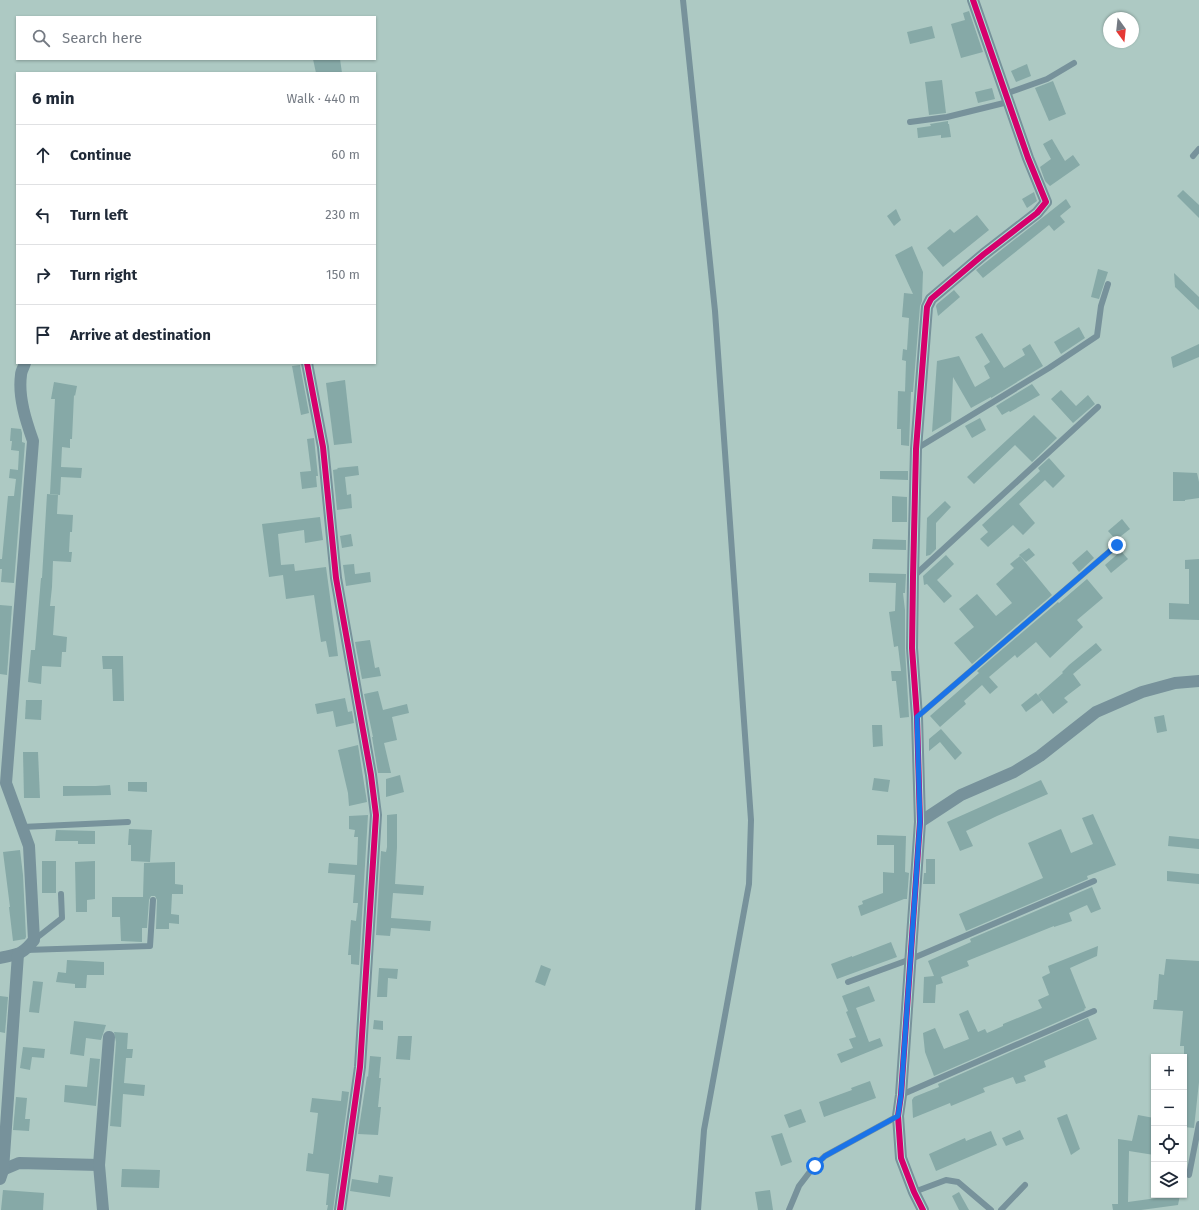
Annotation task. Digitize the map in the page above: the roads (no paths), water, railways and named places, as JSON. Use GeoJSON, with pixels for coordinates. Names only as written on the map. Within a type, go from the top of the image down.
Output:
{"type":"FeatureCollection","features":[{"type":"Feature","properties":{"kind":"street"},"geometry":{"type":"LineString","coordinates":[[923,1210],[914,1192],[901,1158],[898,1116],[912,959],[920,822],[917,717],[912,648],[916,449],[924,340],[929,301],[984,254],[1037,213],[1046,202],[1006,98],[974,0]]}},
{"type":"Feature","properties":{"kind":"street"},"geometry":{"type":"LineString","coordinates":[[0,958],[22,952],[34,940],[29,846],[6,783],[33,441],[25,418],[21,395],[21,375],[25,364]]}},
{"type":"Feature","properties":{"kind":"street"},"geometry":{"type":"LineString","coordinates":[[307,364],[323,447],[336,578],[371,776],[376,816],[360,1067],[340,1210]]}},
{"type":"Feature","properties":{"kind":"street"},"geometry":{"type":"LineString","coordinates":[[920,822],[960,795],[1014,772],[1040,756],[1096,712],[1142,692],[1175,683],[1199,681]]}},
{"type":"Feature","properties":{"kind":"street"},"geometry":{"type":"LineString","coordinates":[[1,1173],[22,952]]}},
{"type":"Feature","properties":{"kind":"street"},"geometry":{"type":"LineString","coordinates":[[103,1210],[99,1165],[109,1036]]}},
{"type":"Feature","properties":{"kind":"street"},"geometry":{"type":"LineString","coordinates":[[1,1173],[19,1163],[99,1165]]}},
{"type":"Feature","properties":{"kind":"lane"},"geometry":{"type":"LineString","coordinates":[[683,0],[715,311],[751,820],[749,884],[704,1130],[698,1210]]}},
{"type":"Feature","properties":{"kind":"lane"},"geometry":{"type":"LineString","coordinates":[[910,122],[948,117],[1006,98],[1047,79],[1074,63]]}},
{"type":"Feature","properties":{"kind":"lane"},"geometry":{"type":"LineString","coordinates":[[1193,156],[1199,149]]}},
{"type":"Feature","properties":{"kind":"lane"},"geometry":{"type":"LineString","coordinates":[[916,449],[1049,368],[1097,336],[1101,306],[1108,284]]}},
{"type":"Feature","properties":{"kind":"lane"},"geometry":{"type":"LineString","coordinates":[[913,577],[1098,407]]}},
{"type":"Feature","properties":{"kind":"lane"},"geometry":{"type":"LineString","coordinates":[[917,717],[1117,545]]}},
{"type":"Feature","properties":{"kind":"lane"},"geometry":{"type":"LineString","coordinates":[[22,827],[128,822]]}},
{"type":"Feature","properties":{"kind":"lane"},"geometry":{"type":"LineString","coordinates":[[848,982],[912,959],[1094,881]]}},
{"type":"Feature","properties":{"kind":"lane"},"geometry":{"type":"LineString","coordinates":[[34,940],[62,918],[61,894]]}},
{"type":"Feature","properties":{"kind":"lane"},"geometry":{"type":"LineString","coordinates":[[22,952],[150,946],[153,900]]}},
{"type":"Feature","properties":{"kind":"lane"},"geometry":{"type":"LineString","coordinates":[[901,1095],[1094,1010]]}},
{"type":"Feature","properties":{"kind":"lane"},"geometry":{"type":"LineString","coordinates":[[789,1210],[799,1186],[825,1156],[898,1116]]}},
{"type":"Feature","properties":{"kind":"lane"},"geometry":{"type":"LineString","coordinates":[[1188,1175],[1199,1124]]}},
{"type":"Feature","properties":{"kind":"lane"},"geometry":{"type":"LineString","coordinates":[[914,1192],[946,1180],[958,1182],[991,1210]]}},
{"type":"Feature","properties":{"kind":"lane"},"geometry":{"type":"LineString","coordinates":[[1001,1210],[1025,1185]]}}]}
